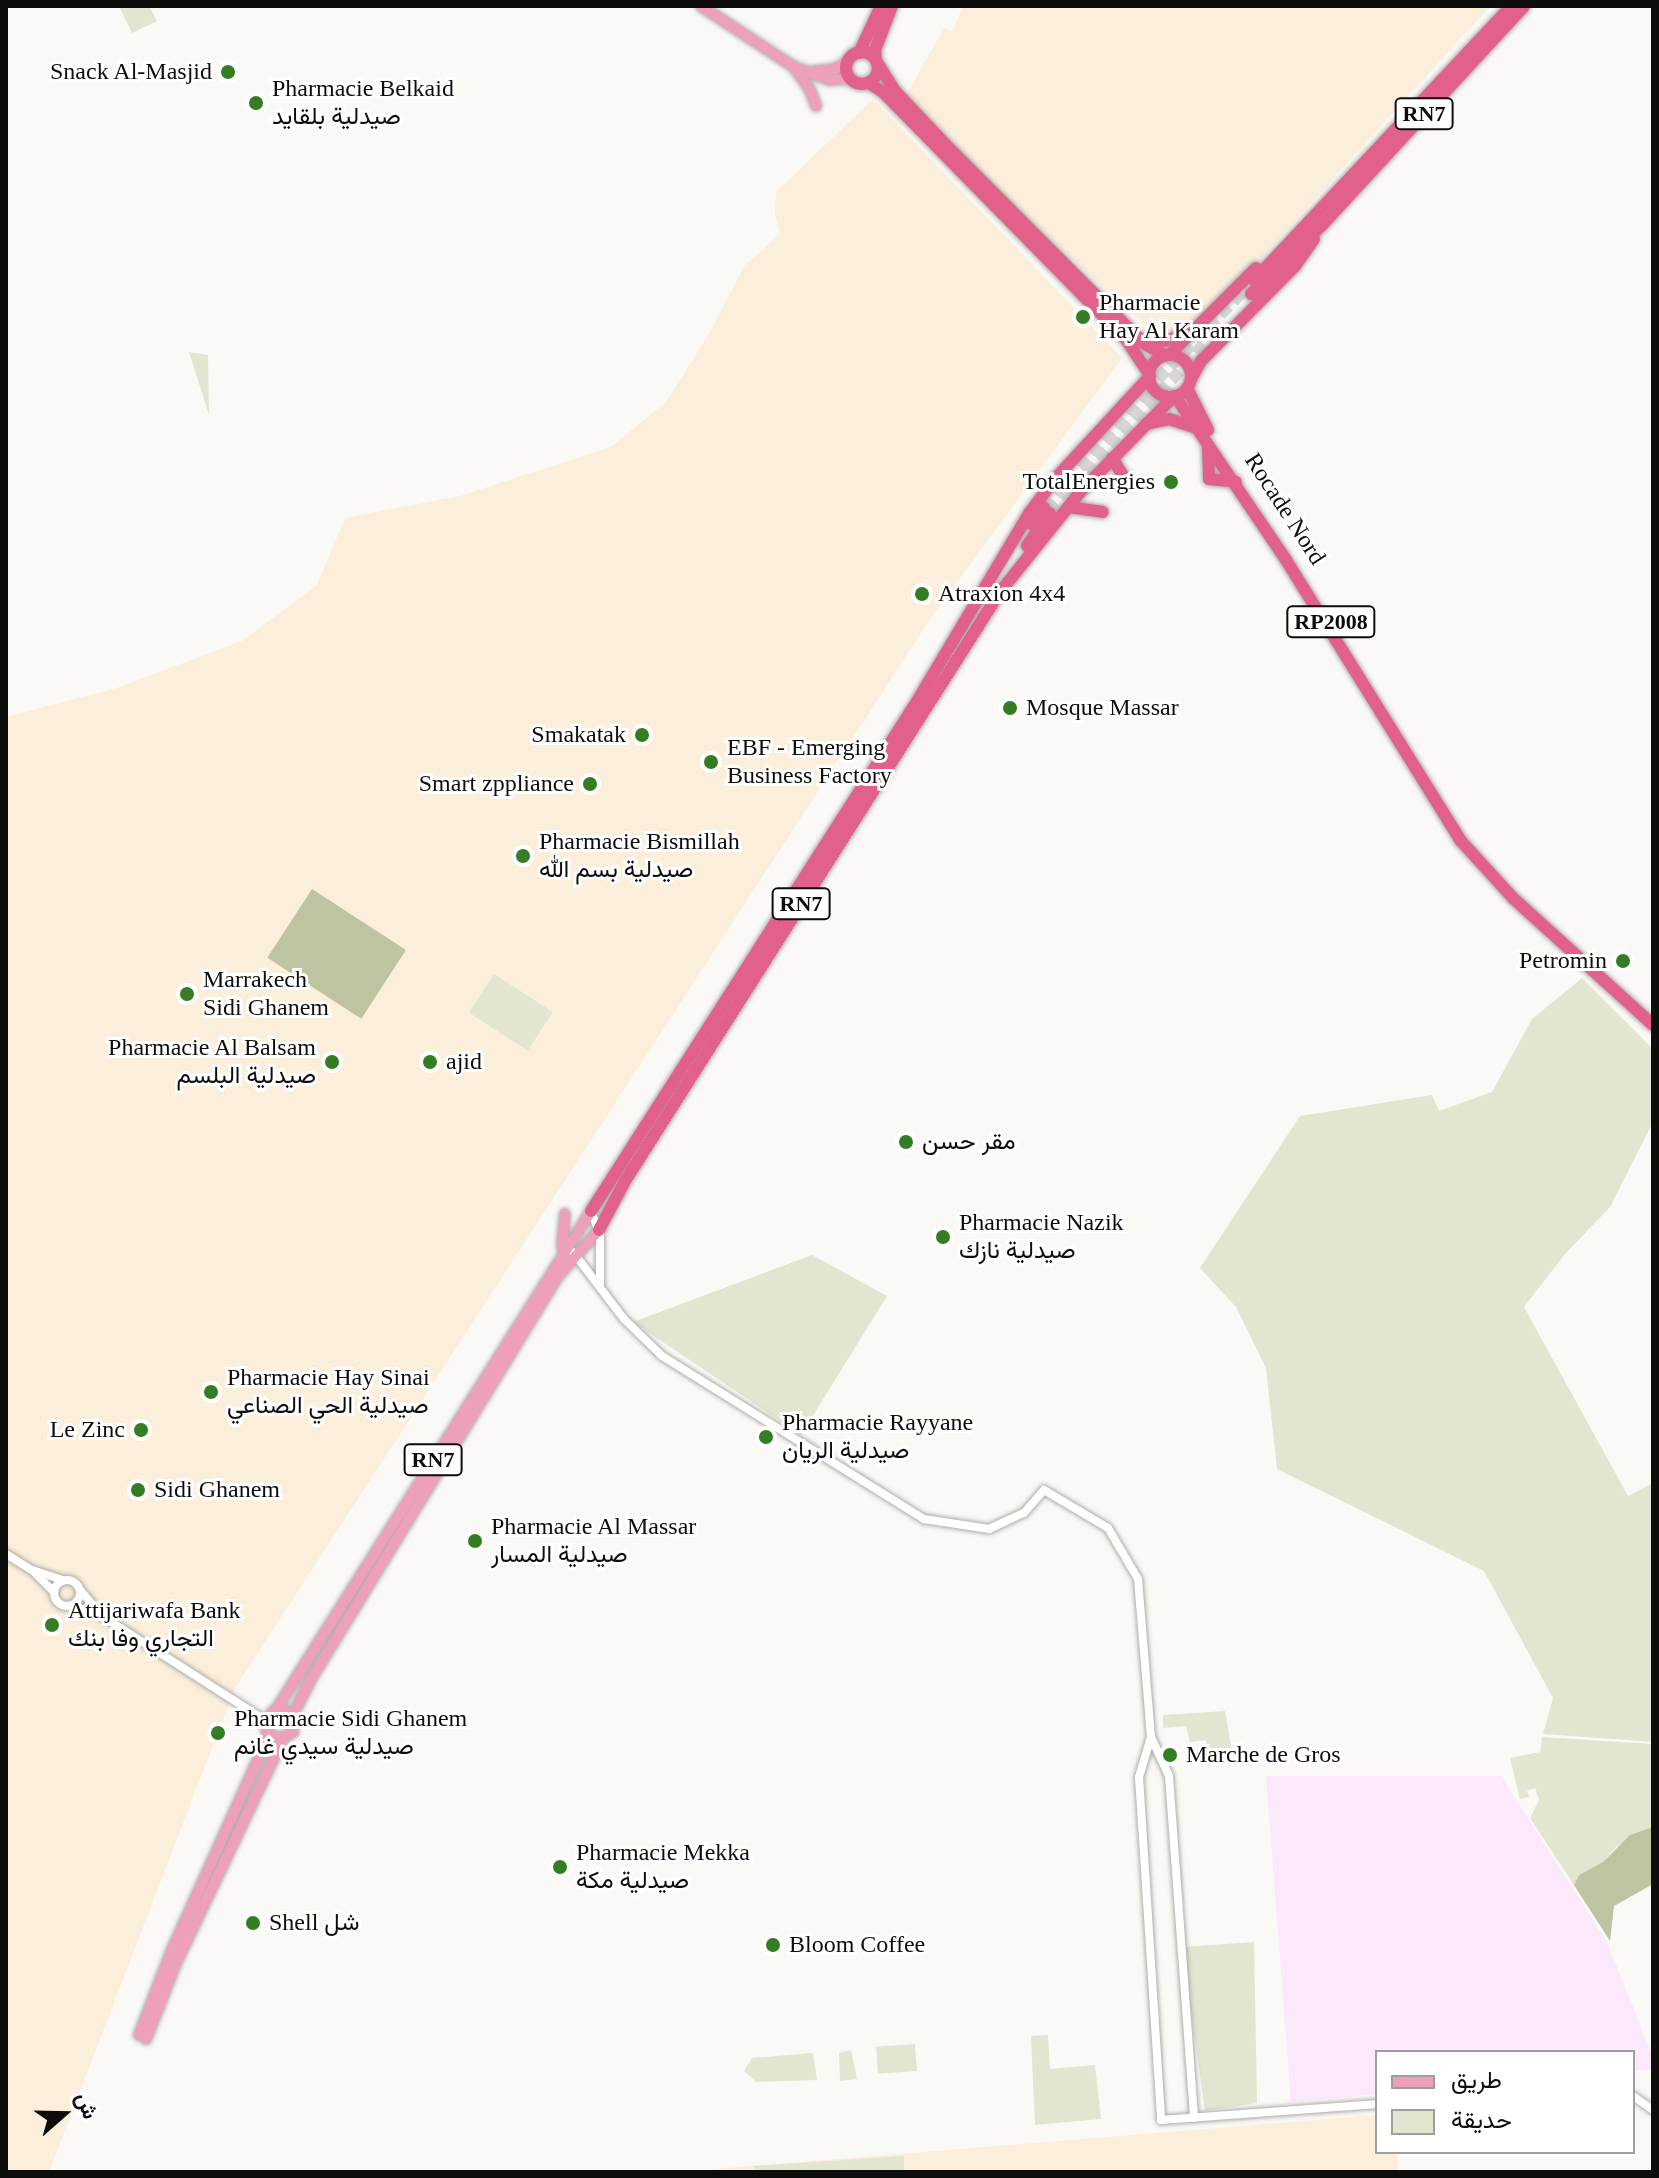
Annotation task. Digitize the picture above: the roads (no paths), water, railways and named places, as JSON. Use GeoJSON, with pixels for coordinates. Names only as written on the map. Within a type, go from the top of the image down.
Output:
{"type":"FeatureCollection","features":[{"type":"Feature","properties":{"kind":"highway"},"geometry":{"type":"LineString","coordinates":[[881,6],[859,53],[848,62],[850,78],[858,83],[869,83],[883,92],[1125,338],[1156,391],[1174,396]]}},
{"type":"Feature","properties":{"kind":"highway"},"geometry":{"type":"LineString","coordinates":[[869,83],[877,74],[875,50],[892,6]]}},
{"type":"Feature","properties":{"kind":"highway","name":"RN7"},"geometry":{"type":"LineString","coordinates":[[1320,220],[1511,6]]}},
{"type":"Feature","properties":{"kind":"highway","name":"RN7"},"geometry":{"type":"LineString","coordinates":[[1248,291],[1524,6]]}},
{"type":"Feature","properties":{"kind":"highway"},"geometry":{"type":"LineString","coordinates":[[859,53],[868,53],[877,62],[922,120],[1138,339],[1184,361],[1189,383]]}},
{"type":"Feature","properties":{"kind":"highway"},"geometry":{"type":"LineString","coordinates":[[995,572],[1046,489],[1149,375],[1157,360],[1167,355],[1281,245],[1320,220]]}},
{"type":"Feature","properties":{"kind":"highway"},"geometry":{"type":"LineString","coordinates":[[1008,580],[1112,458],[1189,383],[1205,357],[1295,266],[1320,220]]}},
{"type":"Feature","properties":{"kind":"highway"},"geometry":{"type":"LineString","coordinates":[[1138,339],[1165,341],[1190,332]]}},
{"type":"Feature","properties":{"kind":"highway","name":"Rocade Nord"},"geometry":{"type":"LineString","coordinates":[[1189,383],[1208,430],[1321,605],[1474,857]]}},
{"type":"Feature","properties":{"kind":"highway","name":"Rocade Nord"},"geometry":{"type":"LineString","coordinates":[[1174,396],[1236,482],[1447,822],[1474,857],[1522,906],[1653,1025]]}},
{"type":"Feature","properties":{"kind":"highway"},"geometry":{"type":"LineString","coordinates":[[1143,426],[1169,419],[1197,428]]}},
{"type":"Feature","properties":{"kind":"highway"},"geometry":{"type":"LineString","coordinates":[[1207,440],[1209,479],[1236,482]]}},
{"type":"Feature","properties":{"kind":"highway"},"geometry":{"type":"LineString","coordinates":[[1112,458],[1128,484]]}},
{"type":"Feature","properties":{"kind":"highway"},"geometry":{"type":"LineString","coordinates":[[1068,507],[1103,512]]}},
{"type":"Feature","properties":{"kind":"highway","name":"RN7"},"geometry":{"type":"LineString","coordinates":[[591,1211],[916,703],[995,572],[1047,510],[1008,580],[625,1181],[599,1230]]}},
{"type":"Feature","properties":{"kind":"main road"},"geometry":{"type":"LineString","coordinates":[[701,6],[794,67],[829,80],[850,78]]}},
{"type":"Feature","properties":{"kind":"main road"},"geometry":{"type":"LineString","coordinates":[[809,72],[835,69],[848,62]]}},
{"type":"Feature","properties":{"kind":"main road"},"geometry":{"type":"LineString","coordinates":[[794,67],[810,90],[816,106]]}},
{"type":"Feature","properties":{"kind":"main road","name":"RN7"},"geometry":{"type":"LineString","coordinates":[[266,1721],[276,1710],[572,1236],[591,1211]]}},
{"type":"Feature","properties":{"kind":"main road"},"geometry":{"type":"LineString","coordinates":[[561,1254],[565,1214]]}},
{"type":"Feature","properties":{"kind":"main road","name":"RN7"},"geometry":{"type":"LineString","coordinates":[[176,1952],[283,1739],[294,1729],[292,1716],[311,1679],[518,1341],[575,1257],[599,1230]]}},
{"type":"Feature","properties":{"kind":"main road"},"geometry":{"type":"LineString","coordinates":[[276,1710],[292,1716]]}},
{"type":"Feature","properties":{"kind":"main road"},"geometry":{"type":"LineString","coordinates":[[266,1721],[269,1735],[283,1739]]}},
{"type":"Feature","properties":{"kind":"main road","name":"RN7"},"geometry":{"type":"LineString","coordinates":[[142,2037],[269,1735]]}},
{"type":"Feature","properties":{"kind":"street"},"geometry":{"type":"LineString","coordinates":[[591,1211],[599,1230],[600,1284]]}},
{"type":"Feature","properties":{"kind":"street"},"geometry":{"type":"LineString","coordinates":[[572,1236],[575,1257],[600,1284],[624,1319],[662,1356],[924,1519],[989,1529],[1024,1513],[1044,1490],[1108,1528],[1138,1579],[1151,1737],[1169,1776],[1194,2118]]}},
{"type":"Feature","properties":{"kind":"street"},"geometry":{"type":"LineString","coordinates":[[6,1554],[32,1570],[54,1592],[58,1603],[102,1616],[266,1721]]}},
{"type":"Feature","properties":{"kind":"street"},"geometry":{"type":"LineString","coordinates":[[32,1570],[75,1582],[102,1616]]}},
{"type":"Feature","properties":{"kind":"street"},"geometry":{"type":"LineString","coordinates":[[54,1592],[63,1580]]}},
{"type":"Feature","properties":{"kind":"street"},"geometry":{"type":"LineString","coordinates":[[72,1606],[78,1602],[81,1591]]}},
{"type":"Feature","properties":{"kind":"street"},"geometry":{"type":"LineString","coordinates":[[1151,1737],[1139,1777],[1161,2120],[1375,2104]]}},
{"type":"Feature","properties":{"kind":"street"},"geometry":{"type":"LineString","coordinates":[[1635,2097],[1653,2110]]}},
{"type":"Feature","properties":{"kind":"tunnel"},"geometry":{"type":"LineString","coordinates":[[1044,508],[1145,392],[1246,288]]}},
{"type":"Feature","properties":{"kind":"tunnel"},"geometry":{"type":"LineString","coordinates":[[1050,513],[1220,327]]}},
{"type":"Feature","properties":{"kind":"place","name":"Snack Al-Masjid"},"geometry":{"type":"Point","coordinates":[228,72]}},
{"type":"Feature","properties":{"kind":"place","name":"Pharmacie Belkaid صيدلية بلقايد"},"geometry":{"type":"Point","coordinates":[256,103]}},
{"type":"Feature","properties":{"kind":"place","name":"Pharmacie Hay Al Karam"},"geometry":{"type":"Point","coordinates":[1083,317]}},
{"type":"Feature","properties":{"kind":"place","name":"TotalEnergies"},"geometry":{"type":"Point","coordinates":[1171,482]}},
{"type":"Feature","properties":{"kind":"place","name":"Atraxion 4x4"},"geometry":{"type":"Point","coordinates":[922,594]}},
{"type":"Feature","properties":{"kind":"place","name":"Mosque Massar"},"geometry":{"type":"Point","coordinates":[1010,708]}},
{"type":"Feature","properties":{"kind":"place","name":"Smakatak"},"geometry":{"type":"Point","coordinates":[642,735]}},
{"type":"Feature","properties":{"kind":"place","name":"EBF - Emerging Business Factory"},"geometry":{"type":"Point","coordinates":[711,762]}},
{"type":"Feature","properties":{"kind":"place","name":"Smart zppliance"},"geometry":{"type":"Point","coordinates":[590,784]}},
{"type":"Feature","properties":{"kind":"place","name":"Pharmacie Bismillah صيدلية بسم الله"},"geometry":{"type":"Point","coordinates":[523,856]}},
{"type":"Feature","properties":{"kind":"place","name":"Petromin"},"geometry":{"type":"Point","coordinates":[1623,961]}},
{"type":"Feature","properties":{"kind":"place","name":"Marrakech Sidi Ghanem"},"geometry":{"type":"Point","coordinates":[187,994]}},
{"type":"Feature","properties":{"kind":"place","name":"Pharmacie Al Balsam صيدلية البلسم"},"geometry":{"type":"Point","coordinates":[332,1062]}},
{"type":"Feature","properties":{"kind":"place","name":"ajid"},"geometry":{"type":"Point","coordinates":[430,1062]}},
{"type":"Feature","properties":{"kind":"place","name":"مقر حسن"},"geometry":{"type":"Point","coordinates":[906,1142]}},
{"type":"Feature","properties":{"kind":"place","name":"Pharmacie Nazik صيدلية نازك"},"geometry":{"type":"Point","coordinates":[943,1237]}},
{"type":"Feature","properties":{"kind":"place","name":"Pharmacie Hay Sinai صيدلية الحي الصناعي"},"geometry":{"type":"Point","coordinates":[211,1392]}},
{"type":"Feature","properties":{"kind":"place","name":"Le Zinc"},"geometry":{"type":"Point","coordinates":[141,1430]}},
{"type":"Feature","properties":{"kind":"place","name":"Pharmacie Rayyane صيدلية الريان"},"geometry":{"type":"Point","coordinates":[766,1437]}},
{"type":"Feature","properties":{"kind":"place","name":"Sidi Ghanem"},"geometry":{"type":"Point","coordinates":[138,1490]}},
{"type":"Feature","properties":{"kind":"place","name":"Pharmacie Al Massar صيدلية المسار"},"geometry":{"type":"Point","coordinates":[475,1541]}},
{"type":"Feature","properties":{"kind":"place","name":"Attijariwafa Bank التجاري وفا بنك"},"geometry":{"type":"Point","coordinates":[52,1625]}},
{"type":"Feature","properties":{"kind":"place","name":"Pharmacie Sidi Ghanem صيدلية سيدي غانم"},"geometry":{"type":"Point","coordinates":[218,1733]}},
{"type":"Feature","properties":{"kind":"place","name":"Marche de Gros"},"geometry":{"type":"Point","coordinates":[1170,1755]}},
{"type":"Feature","properties":{"kind":"place","name":"Pharmacie Mekka صيدلية مكة"},"geometry":{"type":"Point","coordinates":[560,1867]}},
{"type":"Feature","properties":{"kind":"place","name":"Shell شل"},"geometry":{"type":"Point","coordinates":[253,1923]}},
{"type":"Feature","properties":{"kind":"place","name":"Bloom Coffee"},"geometry":{"type":"Point","coordinates":[773,1945]}}]}
